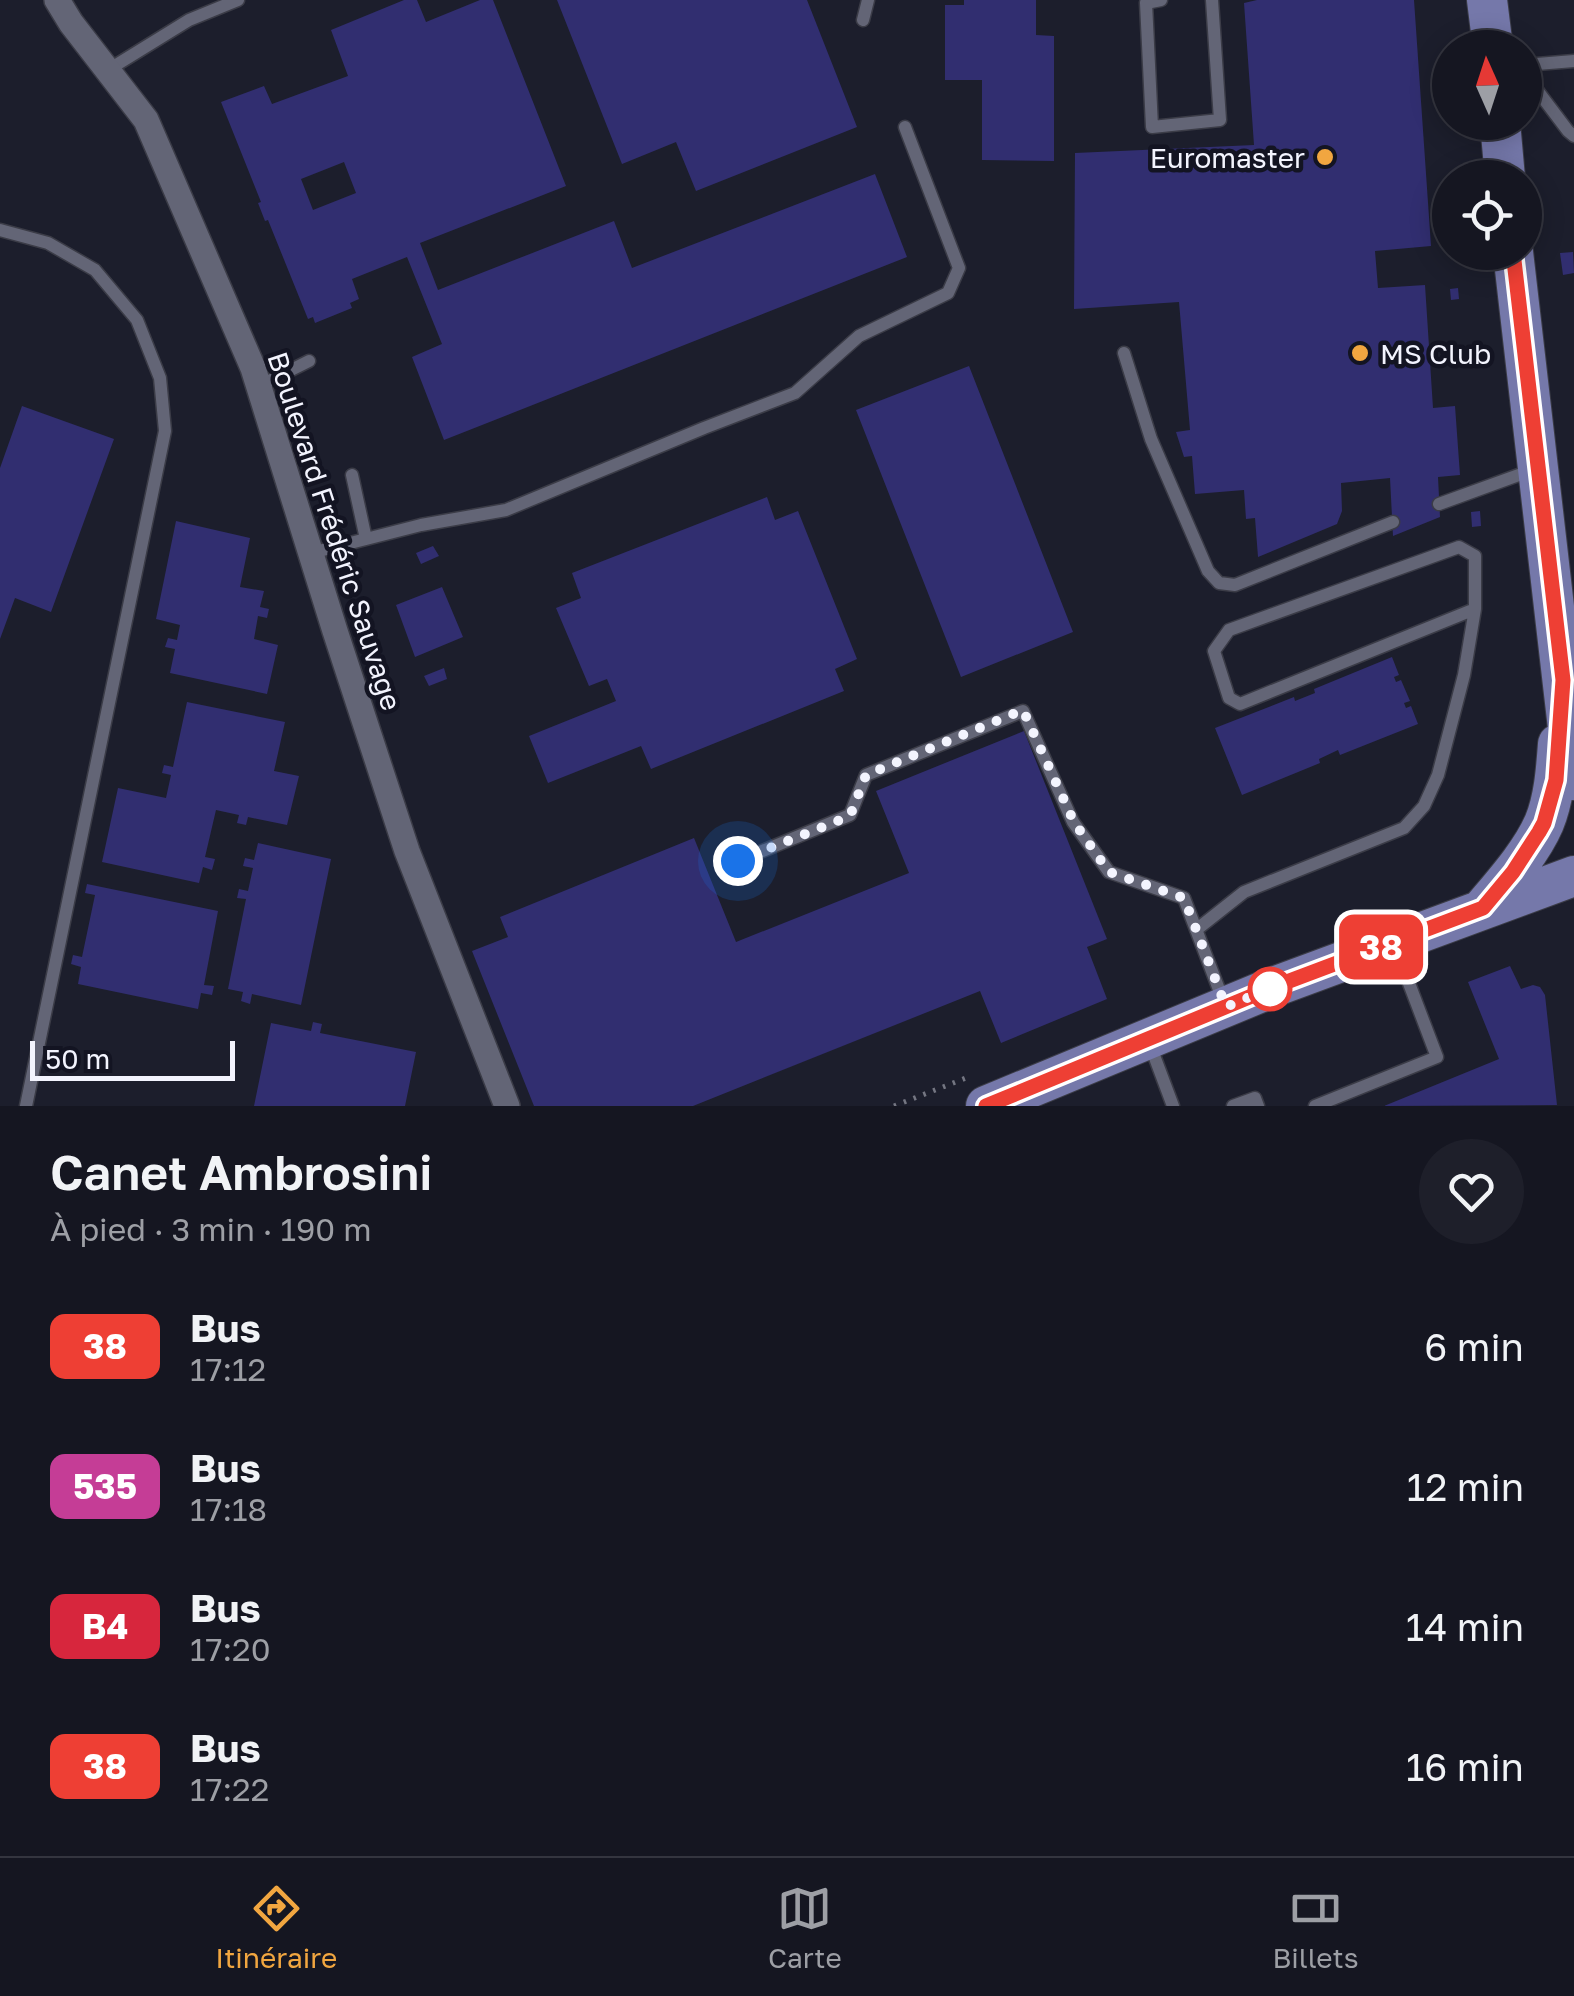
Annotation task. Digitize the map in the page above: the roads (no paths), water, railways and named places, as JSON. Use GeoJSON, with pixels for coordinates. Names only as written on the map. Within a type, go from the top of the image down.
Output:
{"type":"FeatureCollection","features":[{"type":"Feature","properties":{"kind":"main road"},"geometry":{"type":"LineString","coordinates":[[1487,0],[1490,30]]}},
{"type":"Feature","properties":{"kind":"main road"},"geometry":{"type":"LineString","coordinates":[[1514,270],[1574,780]]}},
{"type":"Feature","properties":{"kind":"main road"},"geometry":{"type":"LineString","coordinates":[[1483,908],[1513,872],[1544,823],[1556,780],[1563,680]]}},
{"type":"Feature","properties":{"kind":"main road"},"geometry":{"type":"LineString","coordinates":[[986,1106],[1226,1007],[1574,876]]}},
{"type":"Feature","properties":{"kind":"street","name":"Boulevard Frédéric Sauvage"},"geometry":{"type":"LineString","coordinates":[[57,0],[146,120],[254,368],[407,850],[507,1106]]}},
{"type":"Feature","properties":{"kind":"lane"},"geometry":{"type":"LineString","coordinates":[[108,70],[189,20],[238,0]]}},
{"type":"Feature","properties":{"kind":"lane"},"geometry":{"type":"LineString","coordinates":[[864,20],[868,0]]}},
{"type":"Feature","properties":{"kind":"lane"},"geometry":{"type":"LineString","coordinates":[[1161,0],[1146,3],[1152,127],[1220,120],[1212,0]]}},
{"type":"Feature","properties":{"kind":"lane"},"geometry":{"type":"LineString","coordinates":[[1542,64],[1574,61]]}},
{"type":"Feature","properties":{"kind":"lane"},"geometry":{"type":"LineString","coordinates":[[1542,97],[1574,136]]}},
{"type":"Feature","properties":{"kind":"lane"},"geometry":{"type":"LineString","coordinates":[[311,554],[421,525],[506,510],[795,393],[859,336],[948,293],[959,268],[905,127]]}},
{"type":"Feature","properties":{"kind":"lane"},"geometry":{"type":"LineString","coordinates":[[0,230],[48,243],[95,270],[137,320],[160,378],[165,431],[26,1106]]}},
{"type":"Feature","properties":{"kind":"lane"},"geometry":{"type":"LineString","coordinates":[[1124,353],[1151,439],[1208,571],[1219,584],[1236,585],[1393,522]]}},
{"type":"Feature","properties":{"kind":"lane"},"geometry":{"type":"LineString","coordinates":[[259,386],[309,362]]}},
{"type":"Feature","properties":{"kind":"lane"},"geometry":{"type":"LineString","coordinates":[[1439,504],[1537,468]]}},
{"type":"Feature","properties":{"kind":"lane"},"geometry":{"type":"LineString","coordinates":[[352,475],[366,539]]}},
{"type":"Feature","properties":{"kind":"lane"},"geometry":{"type":"LineString","coordinates":[[1196,930],[1244,892],[1404,828],[1424,806],[1438,776],[1464,675],[1475,609],[1474,556],[1459,548],[1229,630],[1214,650],[1229,698],[1240,704],[1475,609]]}},
{"type":"Feature","properties":{"kind":"lane"},"geometry":{"type":"LineString","coordinates":[[738,861],[850,816],[866,775],[1023,710],[1074,822],[1109,872],[1184,898],[1226,1007]]}},
{"type":"Feature","properties":{"kind":"lane"},"geometry":{"type":"LineString","coordinates":[[1315,1106],[1437,1056],[1394,942]]}},
{"type":"Feature","properties":{"kind":"lane"},"geometry":{"type":"LineString","coordinates":[[1148,1039],[1173,1106]]}},
{"type":"Feature","properties":{"kind":"lane"},"geometry":{"type":"LineString","coordinates":[[1233,1106],[1254,1098],[1258,1106]]}},
{"type":"Feature","properties":{"kind":"place","name":"Euromaster"},"geometry":{"type":"Point","coordinates":[1325,157]}},
{"type":"Feature","properties":{"kind":"place","name":"MS Club"},"geometry":{"type":"Point","coordinates":[1360,353]}}]}
